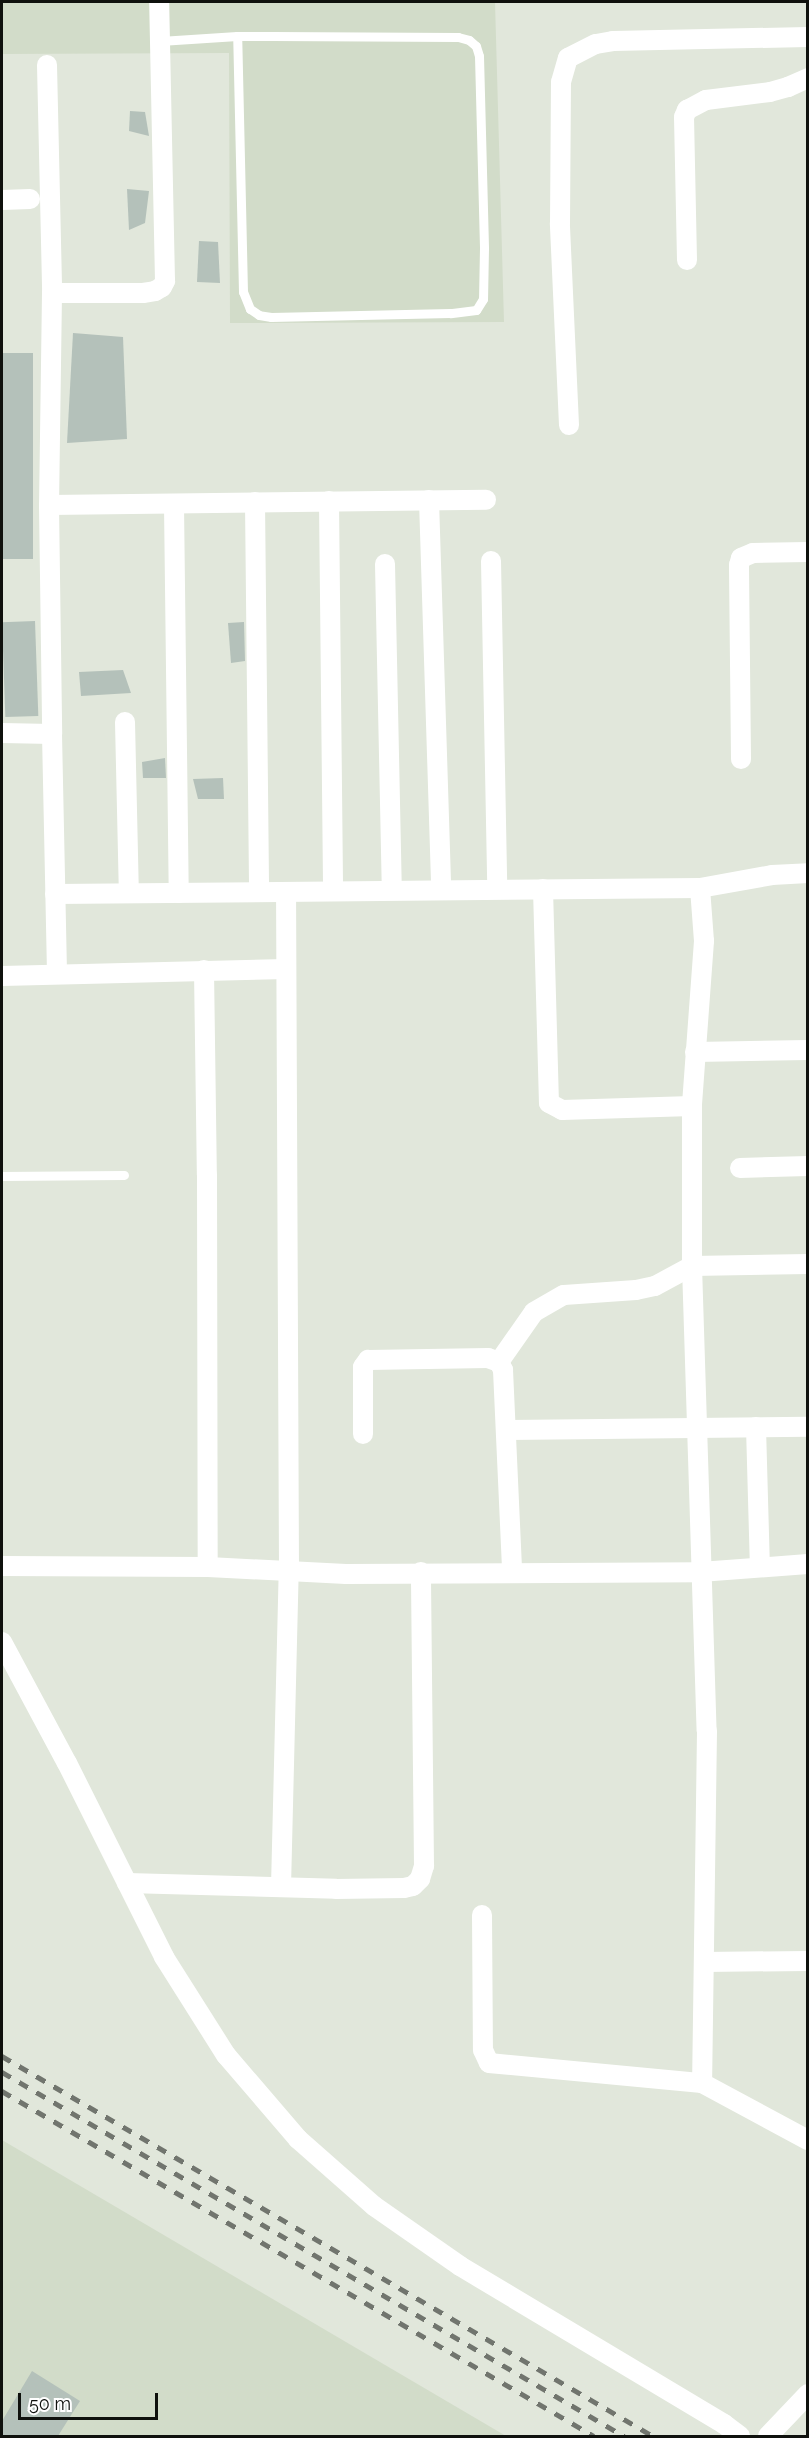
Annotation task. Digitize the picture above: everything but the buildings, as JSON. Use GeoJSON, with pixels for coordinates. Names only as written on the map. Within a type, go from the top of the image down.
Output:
{"type":"FeatureCollection","features":[{"type":"Feature","properties":{"kind":"street"},"geometry":{"type":"LineString","coordinates":[[52,293],[143,293],[162,287],[165,281],[158,41],[159,2]]}},
{"type":"Feature","properties":{"kind":"street"},"geometry":{"type":"LineString","coordinates":[[569,425],[560,224],[561,82],[568,58],[588,47],[613,41],[807,37]]}},
{"type":"Feature","properties":{"kind":"street"},"geometry":{"type":"LineString","coordinates":[[47,64],[52,293],[49,505],[57,974]]}},
{"type":"Feature","properties":{"kind":"street"},"geometry":{"type":"LineString","coordinates":[[687,260],[684,117],[687,110],[706,100],[770,92],[789,87],[807,78]]}},
{"type":"Feature","properties":{"kind":"street"},"geometry":{"type":"LineString","coordinates":[[2,200],[30,199]]}},
{"type":"Feature","properties":{"kind":"street"},"geometry":{"type":"LineString","coordinates":[[429,500],[441,889]]}},
{"type":"Feature","properties":{"kind":"street"},"geometry":{"type":"LineString","coordinates":[[49,505],[486,500]]}},
{"type":"Feature","properties":{"kind":"street"},"geometry":{"type":"LineString","coordinates":[[329,501],[333,891]]}},
{"type":"Feature","properties":{"kind":"street"},"geometry":{"type":"LineString","coordinates":[[255,502],[259,892]]}},
{"type":"Feature","properties":{"kind":"street"},"geometry":{"type":"LineString","coordinates":[[174,505],[179,893]]}},
{"type":"Feature","properties":{"kind":"street"},"geometry":{"type":"LineString","coordinates":[[741,759],[739,565],[741,558],[753,553],[807,552]]}},
{"type":"Feature","properties":{"kind":"street"},"geometry":{"type":"LineString","coordinates":[[492,561],[497,888]]}},
{"type":"Feature","properties":{"kind":"street"},"geometry":{"type":"LineString","coordinates":[[385,564],[392,890]]}},
{"type":"Feature","properties":{"kind":"street"},"geometry":{"type":"LineString","coordinates":[[125,722],[129,893]]}},
{"type":"Feature","properties":{"kind":"street"},"geometry":{"type":"LineString","coordinates":[[2,733],[52,734]]}},
{"type":"Feature","properties":{"kind":"street"},"geometry":{"type":"LineString","coordinates":[[55,894],[497,888],[700,888],[761,877],[807,873]]}},
{"type":"Feature","properties":{"kind":"street"},"geometry":{"type":"LineString","coordinates":[[543,888],[549,1103],[562,1110],[692,1106]]}},
{"type":"Feature","properties":{"kind":"street"},"geometry":{"type":"LineString","coordinates":[[700,888],[704,941],[692,1106],[692,1266],[700,1572],[707,1731],[702,2083]]}},
{"type":"Feature","properties":{"kind":"street"},"geometry":{"type":"LineString","coordinates":[[281,1887],[289,1570],[286,892]]}},
{"type":"Feature","properties":{"kind":"street"},"geometry":{"type":"LineString","coordinates":[[2,976],[286,969]]}},
{"type":"Feature","properties":{"kind":"street"},"geometry":{"type":"LineString","coordinates":[[204,970],[208,1567]]}},
{"type":"Feature","properties":{"kind":"street"},"geometry":{"type":"LineString","coordinates":[[695,1052],[807,1050]]}},
{"type":"Feature","properties":{"kind":"street"},"geometry":{"type":"LineString","coordinates":[[740,1168],[807,1166]]}},
{"type":"Feature","properties":{"kind":"street"},"geometry":{"type":"LineString","coordinates":[[499,1362],[520,1328],[545,1304],[572,1294],[636,1290],[655,1286],[692,1266],[807,1264]]}},
{"type":"Feature","properties":{"kind":"street"},"geometry":{"type":"LineString","coordinates":[[363,1434],[363,1367],[368,1360],[488,1358],[499,1362],[503,1371],[512,1572]]}},
{"type":"Feature","properties":{"kind":"street"},"geometry":{"type":"LineString","coordinates":[[506,1430],[696,1426],[807,1427]]}},
{"type":"Feature","properties":{"kind":"street"},"geometry":{"type":"LineString","coordinates":[[756,1427],[760,1567]]}},
{"type":"Feature","properties":{"kind":"street"},"geometry":{"type":"LineString","coordinates":[[2,1566],[208,1567],[346,1574],[700,1572],[807,1564]]}},
{"type":"Feature","properties":{"kind":"street"},"geometry":{"type":"LineString","coordinates":[[127,1883],[281,1887],[413,1886],[423,1873],[421,1572]]}},
{"type":"Feature","properties":{"kind":"street"},"geometry":{"type":"LineString","coordinates":[[2,1642],[67,1762],[164,1957],[226,2055],[298,2139],[374,2206],[460,2266],[709,2415],[740,2436]]}},
{"type":"Feature","properties":{"kind":"street"},"geometry":{"type":"LineString","coordinates":[[482,1915],[483,2050],[489,2063],[702,2083],[807,2140]]}},
{"type":"Feature","properties":{"kind":"street"},"geometry":{"type":"LineString","coordinates":[[704,1962],[807,1962]]}},
{"type":"Feature","properties":{"kind":"street"},"geometry":{"type":"LineString","coordinates":[[768,2436],[807,2394]]}},
{"type":"Feature","properties":{"kind":"lane"},"geometry":{"type":"LineString","coordinates":[[158,41],[237,36],[458,37],[469,40],[476,46],[480,56],[484,248],[483,299],[476,310],[450,313],[271,317],[259,315],[250,309],[243,292],[237,36]]}},
{"type":"Feature","properties":{"kind":"lane"},"geometry":{"type":"LineString","coordinates":[[2,1176],[124,1175]]}},
{"type":"Feature","properties":{"kind":"shaded area"},"geometry":{"type":"Polygon","coordinates":[[[2,2],[495,2],[504,322],[230,323],[229,53],[2,54],[2,2]]]}},
{"type":"Feature","properties":{"kind":"shaded area"},"geometry":{"type":"Polygon","coordinates":[[[2,2140],[506,2436],[2,2436],[2,2140]]]}},
{"type":"Feature","properties":{"kind":"railway"},"geometry":{"type":"LineString","coordinates":[[2,2056],[653,2436]]}},
{"type":"Feature","properties":{"kind":"railway"},"geometry":{"type":"LineString","coordinates":[[2,2072],[624,2436]]}},
{"type":"Feature","properties":{"kind":"railway"},"geometry":{"type":"LineString","coordinates":[[2,2091],[594,2436]]}}]}
